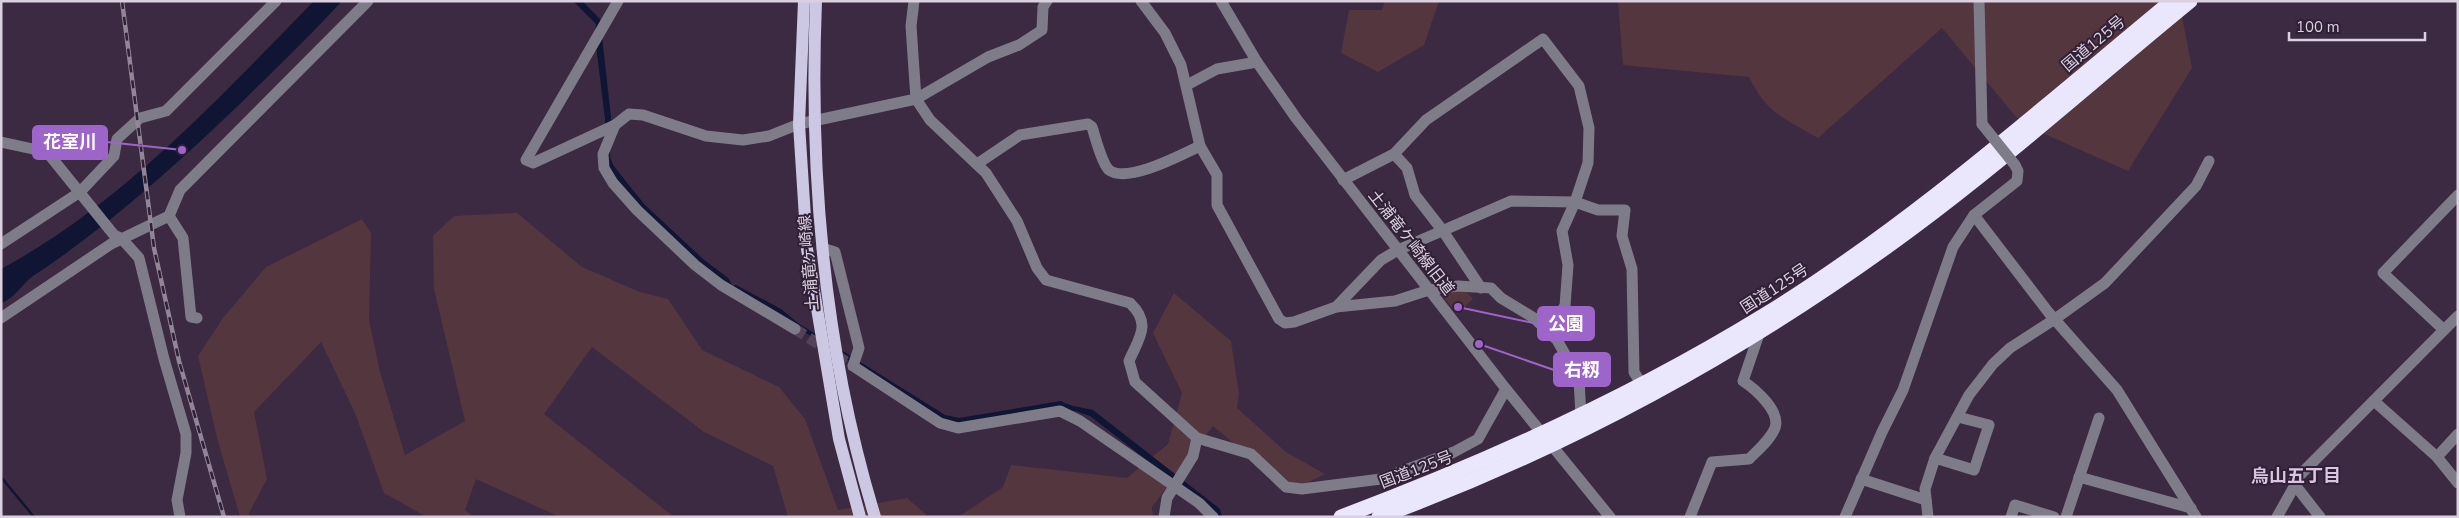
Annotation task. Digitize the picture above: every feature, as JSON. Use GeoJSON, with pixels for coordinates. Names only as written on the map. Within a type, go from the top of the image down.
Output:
{"type":"FeatureCollection","features":[{"type":"Feature","properties":{"kind":"highway","name":"国道125号"},"geometry":{"type":"LineString","coordinates":[[1378,517],[1457,488],[1547,440],[1581,416],[1642,385],[1766,314],[1905,219],[1976,164],[2172,1]]}},
{"type":"Feature","properties":{"kind":"highway","name":"国道125号"},"geometry":{"type":"LineString","coordinates":[[1341,517],[1547,440],[1649,398],[1760,331],[1836,282],[1912,228],[1979,176],[2190,1]]}},
{"type":"Feature","properties":{"kind":"main road","name":"土浦竜ヶ崎線"},"geometry":{"type":"LineString","coordinates":[[804,1],[799,124],[807,249],[839,439],[860,517]]}},
{"type":"Feature","properties":{"kind":"main road","name":"土浦竜ヶ崎線"},"geometry":{"type":"LineString","coordinates":[[816,1],[814,122],[822,248],[829,314],[854,436],[875,517]]}},
{"type":"Feature","properties":{"kind":"street"},"geometry":{"type":"LineString","coordinates":[[1,244],[82,195],[114,156],[117,139],[140,118],[166,111],[276,1]]}},
{"type":"Feature","properties":{"kind":"street"},"geometry":{"type":"LineString","coordinates":[[618,1],[526,160],[533,163],[615,125],[629,114],[643,115],[706,136],[743,140],[769,136],[799,124],[916,99],[988,56],[1019,44],[1042,30],[1043,7],[1047,1]]}},
{"type":"Feature","properties":{"kind":"street"},"geometry":{"type":"LineString","coordinates":[[914,1],[911,26],[916,99],[930,120],[986,173],[1017,221],[1036,268],[1046,280],[1130,303],[1140,313],[1143,328],[1128,362],[1135,382],[1197,438],[1251,454],[1286,487],[1302,489],[1381,479],[1454,452],[1478,439],[1506,389]]}},
{"type":"Feature","properties":{"kind":"street"},"geometry":{"type":"LineString","coordinates":[[1141,1],[1166,33],[1181,64],[1200,146],[1217,175],[1217,204],[1279,319],[1285,323],[1294,322],[1336,308],[1395,301],[1429,290],[1458,286],[1491,288],[1501,298],[1534,318],[1557,340],[1579,379],[1581,416]]}},
{"type":"Feature","properties":{"kind":"street","name":"土浦竜ケ崎線旧道"},"geometry":{"type":"LineString","coordinates":[[1220,1],[1257,62],[1296,118],[1506,389],[1610,517]]}},
{"type":"Feature","properties":{"kind":"street"},"geometry":{"type":"LineString","coordinates":[[1845,517],[1903,390],[1953,247],[1974,215],[2017,181],[2018,172],[2015,165],[1982,124],[1979,1]]}},
{"type":"Feature","properties":{"kind":"street"},"geometry":{"type":"LineString","coordinates":[[1,318],[118,237],[168,216],[180,190],[364,3]]}},
{"type":"Feature","properties":{"kind":"street"},"geometry":{"type":"LineString","coordinates":[[1343,180],[1394,154],[1426,120],[1542,39],[1578,86],[1589,128],[1588,163],[1575,202],[1562,232],[1568,266],[1565,306],[1547,330]]}},
{"type":"Feature","properties":{"kind":"street"},"geometry":{"type":"LineString","coordinates":[[1187,85],[1217,69],[1257,62]]}},
{"type":"Feature","properties":{"kind":"street"},"geometry":{"type":"LineString","coordinates":[[977,164],[1020,135],[1088,124],[1092,127],[1105,165],[1115,172],[1143,172],[1200,146]]}},
{"type":"Feature","properties":{"kind":"street"},"geometry":{"type":"LineString","coordinates":[[615,125],[603,154],[604,168],[619,190],[637,210],[695,265],[721,285],[795,329]]}},
{"type":"Feature","properties":{"kind":"street"},"geometry":{"type":"LineString","coordinates":[[1,142],[47,152],[118,237],[139,258],[164,359],[186,434],[186,453],[177,500],[180,517]]}},
{"type":"Feature","properties":{"kind":"street"},"geometry":{"type":"LineString","coordinates":[[1394,154],[1407,168],[1415,195],[1443,231],[1481,288]]}},
{"type":"Feature","properties":{"kind":"street"},"geometry":{"type":"LineString","coordinates":[[1928,517],[1926,483],[1934,458],[1969,395],[1993,364],[2010,348],[2055,319],[2105,282],[2196,186],[2209,161]]}},
{"type":"Feature","properties":{"kind":"street"},"geometry":{"type":"LineString","coordinates":[[2444,330],[2383,273],[2458,195]]}},
{"type":"Feature","properties":{"kind":"street"},"geometry":{"type":"LineString","coordinates":[[1336,308],[1381,260],[1398,250],[1511,201],[1575,202],[1598,210],[1625,210],[1622,236],[1632,269],[1634,372],[1642,385]]}},
{"type":"Feature","properties":{"kind":"street"},"geometry":{"type":"LineString","coordinates":[[1974,215],[2055,319],[2117,390],[2194,513]]}},
{"type":"Feature","properties":{"kind":"street"},"geometry":{"type":"LineString","coordinates":[[168,216],[183,238],[191,317],[197,318]]}},
{"type":"Feature","properties":{"kind":"street"},"geometry":{"type":"LineString","coordinates":[[822,248],[835,252],[859,348],[853,366],[940,423],[958,428],[1060,410],[1080,421],[1199,503],[1213,517]]}},
{"type":"Feature","properties":{"kind":"street"},"geometry":{"type":"LineString","coordinates":[[2277,517],[2295,485],[2293,482],[2458,316]]}},
{"type":"Feature","properties":{"kind":"street"},"geometry":{"type":"LineString","coordinates":[[1690,517],[1712,462],[1749,459],[1767,441],[1776,427],[1775,416],[1759,392],[1743,381],[1760,331]]}},
{"type":"Feature","properties":{"kind":"street"},"geometry":{"type":"LineString","coordinates":[[2374,401],[2437,457],[2458,483]]}},
{"type":"Feature","properties":{"kind":"street"},"geometry":{"type":"LineString","coordinates":[[1934,458],[1974,470],[1989,425],[1958,417]]}},
{"type":"Feature","properties":{"kind":"street"},"geometry":{"type":"LineString","coordinates":[[2066,517],[2099,418]]}},
{"type":"Feature","properties":{"kind":"street"},"geometry":{"type":"LineString","coordinates":[[2437,457],[2458,434]]}},
{"type":"Feature","properties":{"kind":"street"},"geometry":{"type":"LineString","coordinates":[[1164,517],[1167,498],[1193,456],[1197,438]]}},
{"type":"Feature","properties":{"kind":"street"},"geometry":{"type":"LineString","coordinates":[[2079,477],[2194,513]]}},
{"type":"Feature","properties":{"kind":"street"},"geometry":{"type":"LineString","coordinates":[[1861,479],[1926,500]]}},
{"type":"Feature","properties":{"kind":"street"},"geometry":{"type":"LineString","coordinates":[[2295,485],[2320,517]]}},
{"type":"Feature","properties":{"kind":"street"},"geometry":{"type":"LineString","coordinates":[[2011,517],[2015,506],[2054,517]]}},
{"type":"Feature","properties":{"kind":"shaded area"},"geometry":{"type":"Polygon","coordinates":[[[1385,1],[1439,1],[1424,45],[1378,72],[1341,53],[1349,10],[1382,10],[1385,1]]]}},
{"type":"Feature","properties":{"kind":"shaded area"},"geometry":{"type":"Polygon","coordinates":[[[1618,1],[2179,1],[2192,68],[2128,171],[2022,124],[1942,28],[1818,138],[1786,120],[1770,107],[1755,89],[1749,77],[1623,65],[1618,1]]]}},
{"type":"Feature","properties":{"kind":"shaded area"},"geometry":{"type":"Polygon","coordinates":[[[517,213],[582,267],[640,292],[668,299],[702,350],[779,387],[805,419],[838,510],[907,498],[929,517],[788,517],[773,466],[704,432],[592,347],[544,414],[674,517],[560,517],[476,479],[465,510],[474,517],[427,517],[384,493],[355,413],[321,342],[254,412],[267,479],[249,513],[250,517],[240,517],[217,438],[198,356],[223,318],[266,267],[362,219],[371,233],[369,320],[380,372],[405,455],[465,421],[434,289],[433,236],[454,216],[517,213]]]}},
{"type":"Feature","properties":{"kind":"shaded area"},"geometry":{"type":"Polygon","coordinates":[[[1464,289],[1473,299],[1457,314],[1439,291],[1464,289]]]}},
{"type":"Feature","properties":{"kind":"shaded area"},"geometry":{"type":"Polygon","coordinates":[[[1174,293],[1231,341],[1239,394],[1237,408],[1286,452],[1325,474],[1291,491],[1213,426],[1152,507],[1153,517],[958,517],[1003,487],[1011,465],[1127,478],[1168,444],[1182,393],[1153,333],[1174,293]]]}},
{"type":"Feature","properties":{"kind":"water"},"geometry":{"type":"Polygon","coordinates":[[[314,1],[342,1],[243,101],[168,171],[89,236],[29,279],[14,295],[1,303],[1,269],[46,243],[128,181],[205,111],[314,1]]]}},
{"type":"Feature","properties":{"kind":"water"},"geometry":{"type":"Polygon","coordinates":[[[573,1],[582,1],[600,19],[611,117],[610,157],[613,165],[644,204],[703,259],[728,278],[733,286],[736,285],[781,309],[798,323],[945,415],[959,418],[1061,401],[1073,406],[1093,410],[1220,509],[1222,517],[1216,517],[1215,513],[1090,416],[1075,411],[958,425],[941,420],[778,315],[723,283],[640,208],[607,167],[605,119],[595,37],[596,24],[573,1]]]}},
{"type":"Feature","properties":{"kind":"waterway"},"geometry":{"type":"LineString","coordinates":[[1,477],[34,517]]}},
{"type":"Feature","properties":{"kind":"tunnel"},"geometry":{"type":"LineString","coordinates":[[795,329],[853,366]]}},
{"type":"Feature","properties":{"kind":"railway"},"geometry":{"type":"LineString","coordinates":[[122,1],[154,248],[179,361],[224,517]]}},
{"type":"Feature","properties":{"kind":"place","name":"花室川"},"geometry":{"type":"Point","coordinates":[182,150]}},
{"type":"Feature","properties":{"kind":"place","name":"公園"},"geometry":{"type":"Point","coordinates":[1458,307]}},
{"type":"Feature","properties":{"kind":"place","name":"右籾"},"geometry":{"type":"Point","coordinates":[1479,344]}},
{"type":"Feature","properties":{"kind":"district","name":"烏山五丁目"},"geometry":{"type":"Point","coordinates":[2296,476]}}]}
